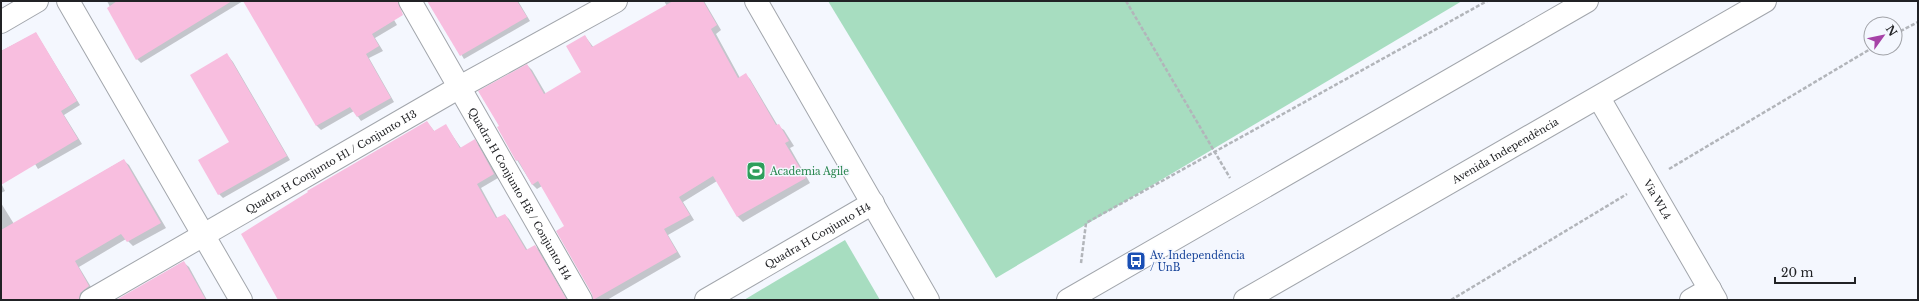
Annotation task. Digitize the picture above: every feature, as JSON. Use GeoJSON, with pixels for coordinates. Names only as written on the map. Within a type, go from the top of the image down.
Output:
{"type":"FeatureCollection","features":[{"type":"Feature","properties":{"kind":"street"},"geometry":{"type":"LineString","coordinates":[[1,22],[37,1]]}},
{"type":"Feature","properties":{"kind":"street"},"geometry":{"type":"LineString","coordinates":[[68,1],[241,300]]}},
{"type":"Feature","properties":{"kind":"street","name":"Quadra H Conjunto H3 / Conjunto H4"},"geometry":{"type":"LineString","coordinates":[[410,1],[458,88],[582,300]]}},
{"type":"Feature","properties":{"kind":"street","name":"Quadra H Conjunto H1 / Conjunto H3"},"geometry":{"type":"LineString","coordinates":[[91,300],[458,88],[616,1]]}},
{"type":"Feature","properties":{"kind":"street","name":"Quadra H Conjunto H4"},"geometry":{"type":"LineString","coordinates":[[706,300],[873,203],[756,1]]}},
{"type":"Feature","properties":{"kind":"street"},"geometry":{"type":"LineString","coordinates":[[1073,297],[1588,1]]}},
{"type":"Feature","properties":{"kind":"street","name":"Avenida Independência"},"geometry":{"type":"LineString","coordinates":[[1245,300],[1599,98],[1765,1]]}},
{"type":"Feature","properties":{"kind":"street","name":"Via WL4"},"geometry":{"type":"LineString","coordinates":[[1599,98],[1713,295]]}},
{"type":"Feature","properties":{"kind":"street"},"geometry":{"type":"LineString","coordinates":[[873,203],[928,300]]}},
{"type":"Feature","properties":{"kind":"street"},"geometry":{"type":"LineString","coordinates":[[1691,300],[1713,295]]}},
{"type":"Feature","properties":{"kind":"path"},"geometry":{"type":"LineString","coordinates":[[1126,1],[1242,199]]}},
{"type":"Feature","properties":{"kind":"path"},"geometry":{"type":"LineString","coordinates":[[1073,297],[1086,223],[1487,1]]}},
{"type":"Feature","properties":{"kind":"path"},"geometry":{"type":"LineString","coordinates":[[1903,30],[1918,22]]}},
{"type":"Feature","properties":{"kind":"green space"},"geometry":{"type":"Polygon","coordinates":[[[828,1],[1462,1],[996,278],[828,1]]]}},
{"type":"Feature","properties":{"kind":"green space"},"geometry":{"type":"Polygon","coordinates":[[[845,240],[880,300],[744,300],[845,240]]]}},
{"type":"Feature","properties":{"kind":"building"},"geometry":{"type":"Polygon","coordinates":[[[117,1],[232,1],[136,60],[107,8],[117,1]]]}},
{"type":"Feature","properties":{"kind":"building"},"geometry":{"type":"Polygon","coordinates":[[[243,1],[398,1],[403,15],[372,34],[379,46],[366,54],[391,98],[357,117],[350,107],[316,126],[243,1]]]}},
{"type":"Feature","properties":{"kind":"building"},"geometry":{"type":"Polygon","coordinates":[[[427,1],[517,1],[527,17],[460,56],[427,1]]]}},
{"type":"Feature","properties":{"kind":"building"},"geometry":{"type":"Polygon","coordinates":[[[673,1],[703,1],[717,25],[711,29],[738,78],[746,73],[776,125],[779,124],[789,141],[785,143],[806,178],[737,217],[713,176],[679,197],[690,215],[664,229],[677,252],[593,300],[592,294],[556,231],[564,226],[538,181],[532,185],[518,160],[516,161],[497,127],[499,126],[478,91],[527,64],[544,94],[581,72],[566,46],[585,35],[592,47],[673,1]]]}},
{"type":"Feature","properties":{"kind":"building"},"geometry":{"type":"Polygon","coordinates":[[[36,32],[77,101],[61,111],[78,139],[1,185],[1,51],[36,32]]]}},
{"type":"Feature","properties":{"kind":"building"},"geometry":{"type":"Polygon","coordinates":[[[227,53],[287,156],[218,195],[198,160],[229,142],[190,75],[227,53]]]}},
{"type":"Feature","properties":{"kind":"building"},"geometry":{"type":"Polygon","coordinates":[[[427,121],[434,131],[446,124],[460,148],[475,139],[494,174],[477,184],[496,218],[505,214],[526,250],[535,245],[567,300],[278,300],[241,234],[308,192],[307,191],[427,121]]]}},
{"type":"Feature","properties":{"kind":"building"},"geometry":{"type":"Polygon","coordinates":[[[124,159],[161,223],[127,242],[121,234],[75,261],[89,286],[80,293],[79,300],[1,300],[1,230],[124,159]]]}},
{"type":"Feature","properties":{"kind":"building"},"geometry":{"type":"Polygon","coordinates":[[[184,261],[206,300],[116,300],[184,261]]]}},
{"type":"Feature","properties":{"kind":"place","name":"Academia Agile"},"geometry":{"type":"Point","coordinates":[756,171]}},
{"type":"Feature","properties":{"kind":"place","name":"Av. Independência / UnB"},"geometry":{"type":"Point","coordinates":[1136,261]}}]}
